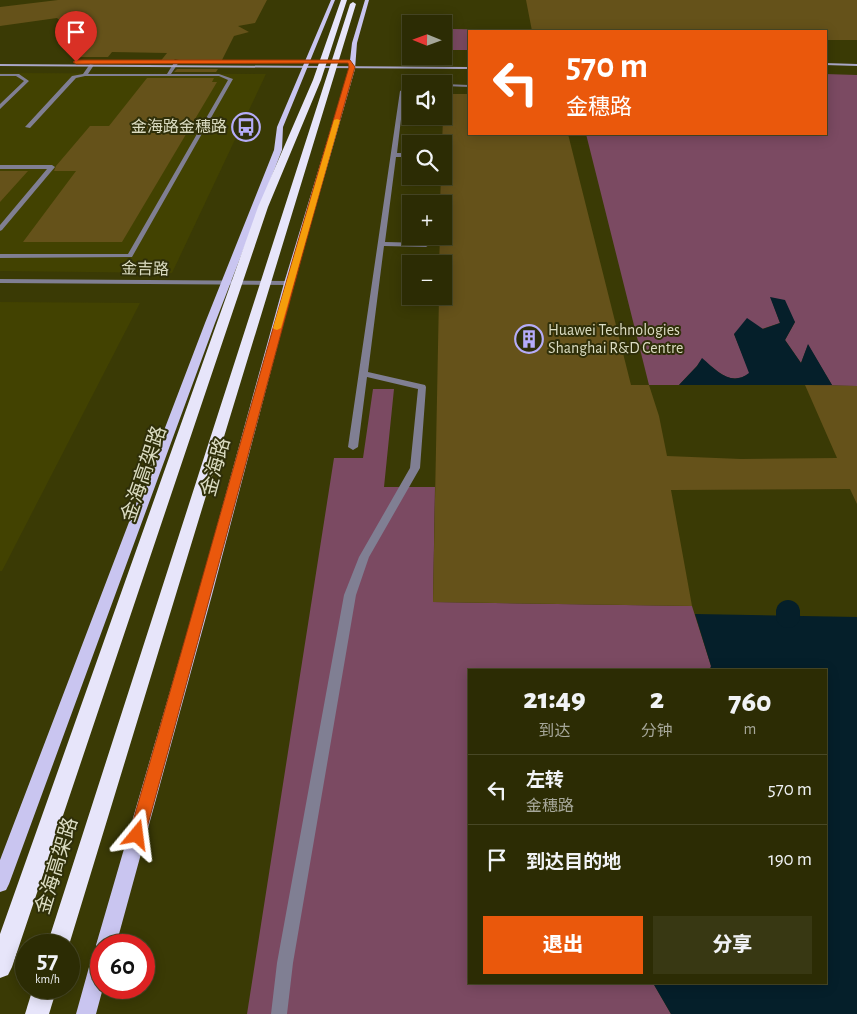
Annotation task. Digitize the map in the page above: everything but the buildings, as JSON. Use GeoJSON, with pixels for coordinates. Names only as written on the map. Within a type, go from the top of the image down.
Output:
{"type":"FeatureCollection","features":[{"type":"Feature","properties":{"kind":"highway"},"geometry":{"type":"LineString","coordinates":[[309,77],[342,0]]}},
{"type":"Feature","properties":{"kind":"highway","name":"金海高架路"},"geometry":{"type":"LineString","coordinates":[[0,967],[260,216],[317,80],[342,0]]}},
{"type":"Feature","properties":{"kind":"highway","name":"金海高架路"},"geometry":{"type":"LineString","coordinates":[[61,934],[354,0]]}},
{"type":"Feature","properties":{"kind":"highway"},"geometry":{"type":"LineString","coordinates":[[278,150],[306,86]]}},
{"type":"Feature","properties":{"kind":"highway"},"geometry":{"type":"LineString","coordinates":[[69,934],[147,663]]}},
{"type":"Feature","properties":{"kind":"highway"},"geometry":{"type":"LineString","coordinates":[[36,1014],[41,999]]}},
{"type":"Feature","properties":{"kind":"highway"},"geometry":{"type":"LineString","coordinates":[[46,1014],[50,999]]}},
{"type":"Feature","properties":{"kind":"main road"},"geometry":{"type":"LineString","coordinates":[[0,884],[206,332],[227,284],[278,150],[280,127],[333,0]]}},
{"type":"Feature","properties":{"kind":"main road","name":"金海路"},"geometry":{"type":"LineString","coordinates":[[109,934],[351,64],[356,32],[367,0]]}},
{"type":"Feature","properties":{"kind":"main road"},"geometry":{"type":"LineString","coordinates":[[86,1014],[90,999]]}},
{"type":"Feature","properties":{"kind":"street"},"geometry":{"type":"LineString","coordinates":[[0,63],[351,64],[468,62]]}},
{"type":"Feature","properties":{"kind":"street"},"geometry":{"type":"LineString","coordinates":[[0,63],[176,64]]}},
{"type":"Feature","properties":{"kind":"street"},"geometry":{"type":"LineString","coordinates":[[168,75],[176,64]]}},
{"type":"Feature","properties":{"kind":"street"},"geometry":{"type":"LineString","coordinates":[[351,64],[468,68]]}},
{"type":"Feature","properties":{"kind":"street"},"geometry":{"type":"LineString","coordinates":[[827,64],[857,65]]}},
{"type":"Feature","properties":{"kind":"street"},"geometry":{"type":"LineString","coordinates":[[85,75],[92,65]]}},
{"type":"Feature","properties":{"kind":"street"},"geometry":{"type":"LineString","coordinates":[[827,69],[857,69]]}},
{"type":"Feature","properties":{"kind":"street"},"geometry":{"type":"LineString","coordinates":[[0,75],[18,75],[28,81],[0,107]]}},
{"type":"Feature","properties":{"kind":"street"},"geometry":{"type":"LineString","coordinates":[[0,256],[130,256],[231,78],[219,75],[85,75],[74,77],[28,127]]}},
{"type":"Feature","properties":{"kind":"street"},"geometry":{"type":"LineString","coordinates":[[452,86],[468,86]]}},
{"type":"Feature","properties":{"kind":"street"},"geometry":{"type":"LineString","coordinates":[[353,446],[402,91]]}},
{"type":"Feature","properties":{"kind":"street"},"geometry":{"type":"LineString","coordinates":[[394,155],[402,155]]}},
{"type":"Feature","properties":{"kind":"street"},"geometry":{"type":"LineString","coordinates":[[0,167],[52,167],[0,229]]}},
{"type":"Feature","properties":{"kind":"street"},"geometry":{"type":"LineString","coordinates":[[382,244],[402,244]]}},
{"type":"Feature","properties":{"kind":"street","name":"金吉路"},"geometry":{"type":"LineString","coordinates":[[0,281],[289,283]]}},
{"type":"Feature","properties":{"kind":"street"},"geometry":{"type":"LineString","coordinates":[[279,1014],[287,954],[350,595],[364,557],[416,468],[422,387],[364,374]]}},
{"type":"Feature","properties":{"kind":"shaded area"},"geometry":{"type":"Polygon","coordinates":[[[452,29],[511,30],[468,30],[468,50],[452,50],[452,29]]]}},
{"type":"Feature","properties":{"kind":"shaded area"},"geometry":{"type":"Polygon","coordinates":[[[0,73],[266,74],[172,273],[0,271],[0,73]]]}},
{"type":"Feature","properties":{"kind":"shaded area"},"geometry":{"type":"Polygon","coordinates":[[[827,74],[857,75],[857,386],[805,385],[832,385],[808,345],[801,363],[785,340],[795,322],[771,298],[780,323],[762,329],[734,334],[750,373],[743,377],[730,378],[724,376],[702,359],[679,385],[649,385],[586,135],[827,135],[827,74]]]}},
{"type":"Feature","properties":{"kind":"shaded area"},"geometry":{"type":"Polygon","coordinates":[[[0,302],[140,303],[2,571],[0,571],[0,302]]]}},
{"type":"Feature","properties":{"kind":"shaded area"},"geometry":{"type":"Polygon","coordinates":[[[373,389],[394,389],[384,487],[435,487],[433,602],[692,606],[711,666],[710,669],[468,669],[468,984],[654,984],[671,1014],[247,1014],[334,458],[363,458],[373,389]]]}},
{"type":"Feature","properties":{"kind":"water"},"geometry":{"type":"Polygon","coordinates":[[[770,297],[785,300],[795,322],[785,340],[801,363],[808,344],[832,385],[679,385],[702,358],[724,376],[730,378],[742,377],[749,373],[734,334],[747,318],[763,329],[780,323],[770,297]]]}},
{"type":"Feature","properties":{"kind":"water"},"geometry":{"type":"Polygon","coordinates":[[[695,614],[857,617],[857,1014],[671,1014],[654,984],[827,984],[827,669],[710,669],[711,666],[695,614]]]}},
{"type":"Feature","properties":{"kind":"slow traffic"},"geometry":{"type":"LineString","coordinates":[[277,328],[337,120]]}},
{"type":"Feature","properties":{"kind":"place","name":"金海路金穗路"},"geometry":{"type":"Point","coordinates":[246,127]}},
{"type":"Feature","properties":{"kind":"place","name":"Huawei Technologies Shanghai R&D Centre"},"geometry":{"type":"Point","coordinates":[529,339]}},
{"type":"Feature","properties":{"kind":"route"},"geometry":{"type":"LineString","coordinates":[[76,62],[350,61],[352,67],[289,283],[205,596],[137,835]]}}]}
